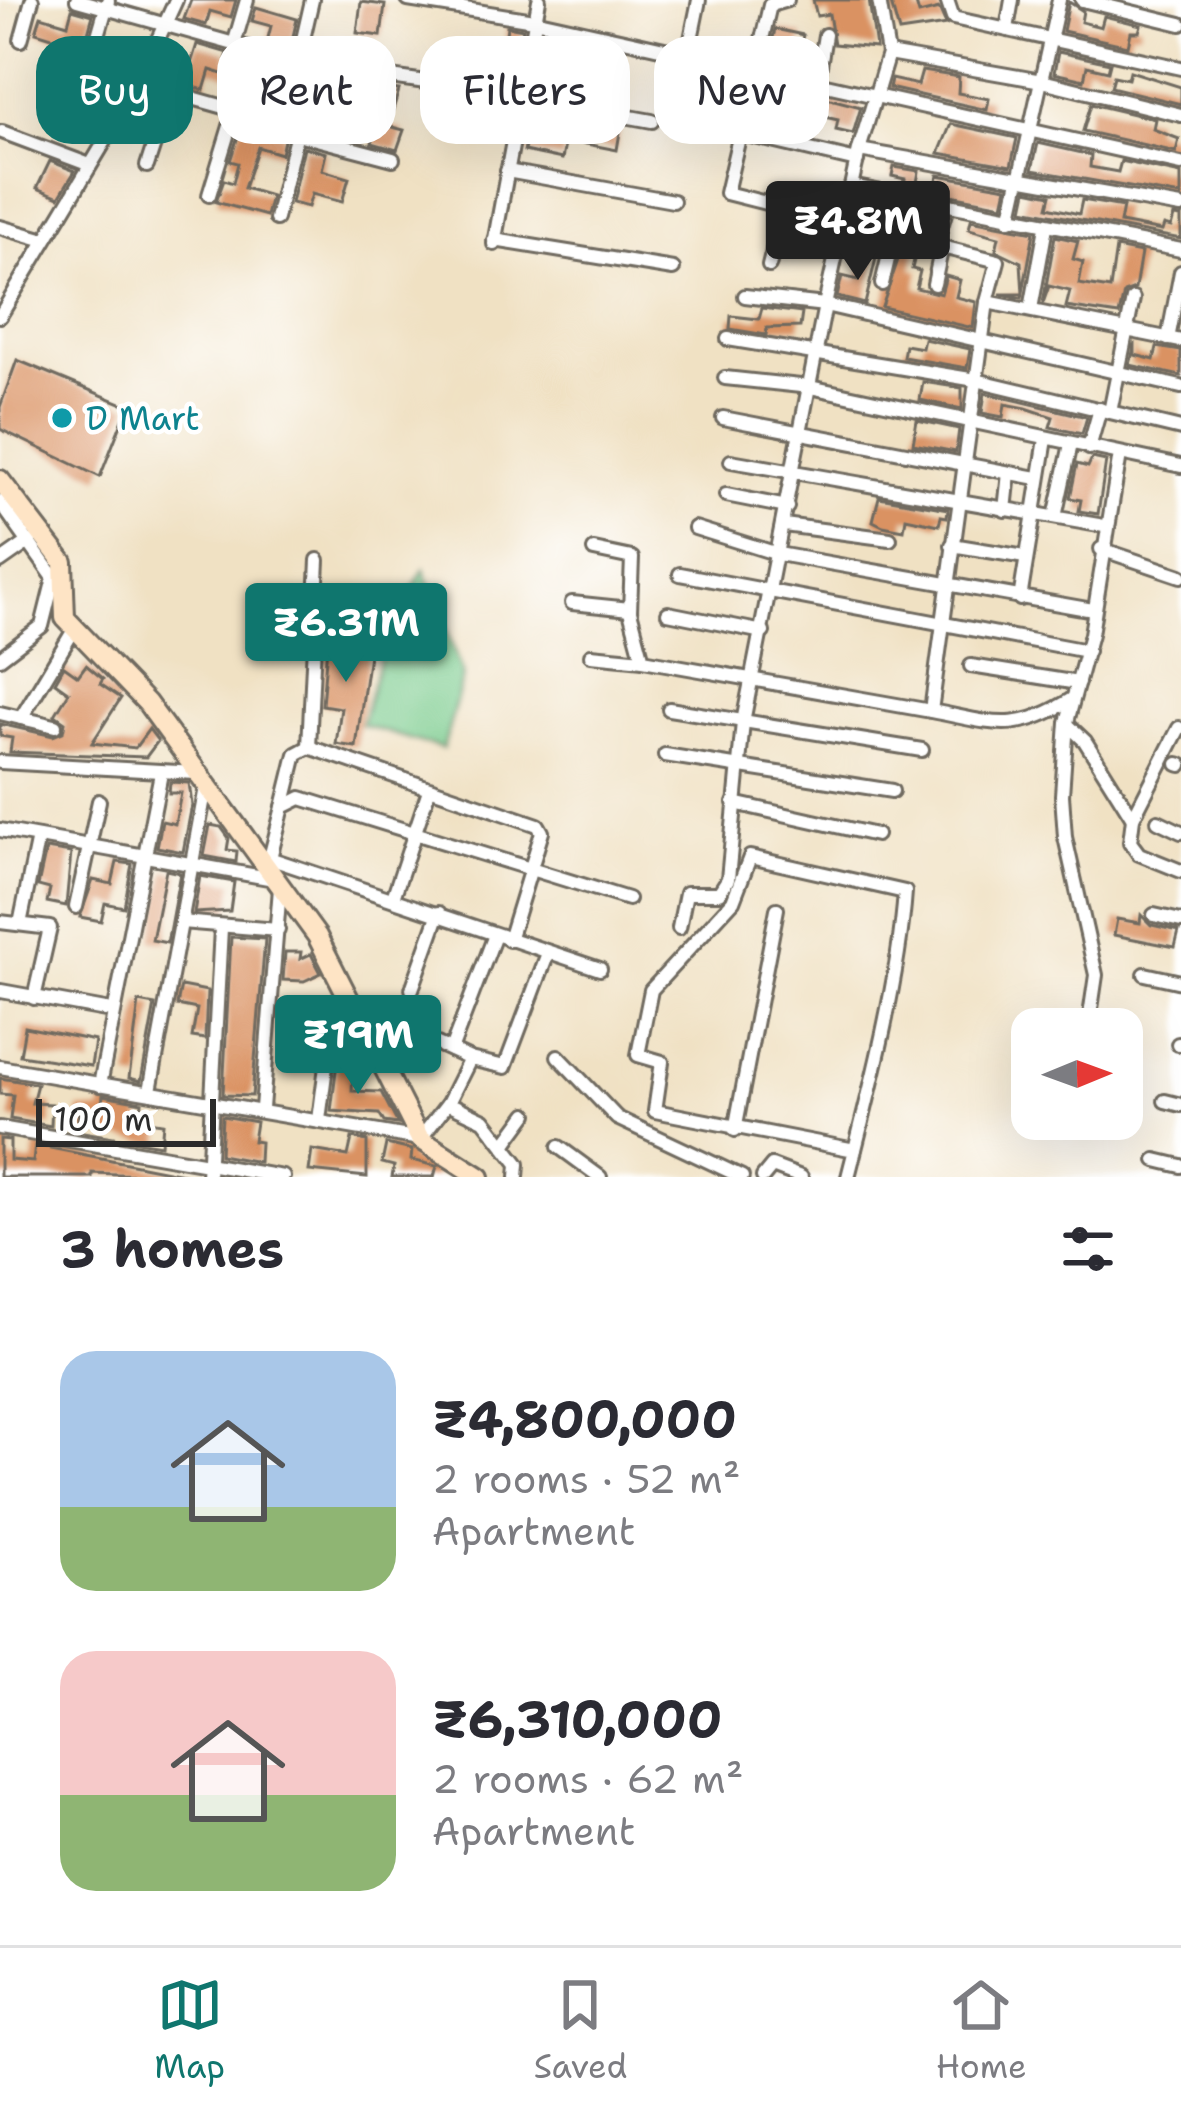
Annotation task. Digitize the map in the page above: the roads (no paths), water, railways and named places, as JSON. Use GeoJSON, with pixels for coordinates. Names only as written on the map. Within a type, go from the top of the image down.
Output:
{"type":"FeatureCollection","features":[{"type":"Feature","properties":{"kind":"street"},"geometry":{"type":"LineString","coordinates":[[21,40],[32,0]]}},
{"type":"Feature","properties":{"kind":"street"},"geometry":{"type":"LineString","coordinates":[[77,0],[107,3],[217,36]]}},
{"type":"Feature","properties":{"kind":"street"},"geometry":{"type":"LineString","coordinates":[[162,36],[176,0]]}},
{"type":"Feature","properties":{"kind":"street"},"geometry":{"type":"LineString","coordinates":[[237,36],[248,0]]}},
{"type":"Feature","properties":{"kind":"street"},"geometry":{"type":"LineString","coordinates":[[304,36],[312,0]]}},
{"type":"Feature","properties":{"kind":"street"},"geometry":{"type":"LineString","coordinates":[[408,0],[534,20],[654,47]]}},
{"type":"Feature","properties":{"kind":"street"},"geometry":{"type":"LineString","coordinates":[[531,36],[539,0]]}},
{"type":"Feature","properties":{"kind":"street"},"geometry":{"type":"LineString","coordinates":[[692,36],[699,0]]}},
{"type":"Feature","properties":{"kind":"street"},"geometry":{"type":"LineString","coordinates":[[762,36],[770,5],[787,0]]}},
{"type":"Feature","properties":{"kind":"street"},"geometry":{"type":"LineString","coordinates":[[679,928],[686,893],[719,893],[725,887],[743,722],[825,305],[858,155],[888,54],[879,0]]}},
{"type":"Feature","properties":{"kind":"street"},"geometry":{"type":"LineString","coordinates":[[947,0],[953,18],[1180,63]]}},
{"type":"Feature","properties":{"kind":"street"},"geometry":{"type":"LineString","coordinates":[[1007,29],[1012,0]]}},
{"type":"Feature","properties":{"kind":"street"},"geometry":{"type":"LineString","coordinates":[[1010,220],[1059,0]]}},
{"type":"Feature","properties":{"kind":"street"},"geometry":{"type":"LineString","coordinates":[[1082,0],[1181,24]]}},
{"type":"Feature","properties":{"kind":"street"},"geometry":{"type":"LineString","coordinates":[[98,36],[107,3]]}},
{"type":"Feature","properties":{"kind":"street"},"geometry":{"type":"LineString","coordinates":[[888,54],[1042,81],[1181,115]]}},
{"type":"Feature","properties":{"kind":"street"},"geometry":{"type":"LineString","coordinates":[[829,87],[1181,164]]}},
{"type":"Feature","properties":{"kind":"street"},"geometry":{"type":"LineString","coordinates":[[630,117],[652,121]]}},
{"type":"Feature","properties":{"kind":"street"},"geometry":{"type":"LineString","coordinates":[[2,132],[90,165]]}},
{"type":"Feature","properties":{"kind":"street"},"geometry":{"type":"LineString","coordinates":[[0,316],[103,144]]}},
{"type":"Feature","properties":{"kind":"street"},"geometry":{"type":"LineString","coordinates":[[146,166],[153,144]]}},
{"type":"Feature","properties":{"kind":"street"},"geometry":{"type":"LineString","coordinates":[[209,195],[225,144]]}},
{"type":"Feature","properties":{"kind":"street"},"geometry":{"type":"LineString","coordinates":[[276,218],[295,144]]}},
{"type":"Feature","properties":{"kind":"street"},"geometry":{"type":"LineString","coordinates":[[343,144],[394,159]]}},
{"type":"Feature","properties":{"kind":"street"},"geometry":{"type":"LineString","coordinates":[[512,144],[494,242],[673,269]]}},
{"type":"Feature","properties":{"kind":"street"},"geometry":{"type":"LineString","coordinates":[[735,144],[726,193],[998,261],[987,302],[931,711]]}},
{"type":"Feature","properties":{"kind":"street"},"geometry":{"type":"LineString","coordinates":[[795,144],[1021,177],[1181,207]]}},
{"type":"Feature","properties":{"kind":"street"},"geometry":{"type":"LineString","coordinates":[[507,171],[673,201]]}},
{"type":"Feature","properties":{"kind":"street"},"geometry":{"type":"LineString","coordinates":[[851,186],[1181,250]]}},
{"type":"Feature","properties":{"kind":"street"},"geometry":{"type":"LineString","coordinates":[[770,266],[784,207]]}},
{"type":"Feature","properties":{"kind":"street"},"geometry":{"type":"LineString","coordinates":[[0,227],[45,240]]}},
{"type":"Feature","properties":{"kind":"street"},"geometry":{"type":"LineString","coordinates":[[1031,309],[1046,227]]}},
{"type":"Feature","properties":{"kind":"street"},"geometry":{"type":"LineString","coordinates":[[882,284],[894,234]]}},
{"type":"Feature","properties":{"kind":"street"},"geometry":{"type":"LineString","coordinates":[[934,284],[942,246]]}},
{"type":"Feature","properties":{"kind":"street"},"geometry":{"type":"LineString","coordinates":[[987,302],[1174,340],[1181,272]]}},
{"type":"Feature","properties":{"kind":"street"},"geometry":{"type":"LineString","coordinates":[[745,296],[825,305],[1181,387]]}},
{"type":"Feature","properties":{"kind":"street"},"geometry":{"type":"LineString","coordinates":[[1089,448],[1118,373],[1133,299]]}},
{"type":"Feature","properties":{"kind":"street"},"geometry":{"type":"LineString","coordinates":[[728,339],[817,350],[976,380],[1181,429]]}},
{"type":"Feature","properties":{"kind":"street"},"geometry":{"type":"LineString","coordinates":[[725,378],[810,387],[1181,466]]}},
{"type":"Feature","properties":{"kind":"street"},"geometry":{"type":"LineString","coordinates":[[723,418],[1036,478]]}},
{"type":"Feature","properties":{"kind":"street"},"geometry":{"type":"LineString","coordinates":[[1020,599],[1036,478],[1046,439]]}},
{"type":"Feature","properties":{"kind":"street"},"geometry":{"type":"LineString","coordinates":[[1054,517],[1071,444]]}},
{"type":"Feature","properties":{"kind":"street"},"geometry":{"type":"LineString","coordinates":[[1091,1008],[1096,976],[1066,837],[1067,722],[1087,651],[1104,526],[1120,454]]}},
{"type":"Feature","properties":{"kind":"street"},"geometry":{"type":"LineString","coordinates":[[731,461],[1104,526]]}},
{"type":"Feature","properties":{"kind":"street"},"geometry":{"type":"LineString","coordinates":[[1005,510],[1010,473]]}},
{"type":"Feature","properties":{"kind":"street"},"geometry":{"type":"LineString","coordinates":[[0,480],[53,572],[48,616],[0,658]]}},
{"type":"Feature","properties":{"kind":"street"},"geometry":{"type":"LineString","coordinates":[[726,495],[788,507]]}},
{"type":"Feature","properties":{"kind":"street"},"geometry":{"type":"LineString","coordinates":[[0,502],[63,562],[65,618],[147,703],[317,936],[420,1139]]}},
{"type":"Feature","properties":{"kind":"street"},"geometry":{"type":"LineString","coordinates":[[784,525],[890,539]]}},
{"type":"Feature","properties":{"kind":"street"},"geometry":{"type":"LineString","coordinates":[[695,528],[778,554],[1093,610]]}},
{"type":"Feature","properties":{"kind":"street"},"geometry":{"type":"LineString","coordinates":[[0,562],[34,538]]}},
{"type":"Feature","properties":{"kind":"street"},"geometry":{"type":"LineString","coordinates":[[952,545],[1025,557]]}},
{"type":"Feature","properties":{"kind":"street"},"geometry":{"type":"LineString","coordinates":[[1102,549],[1181,576]]}},
{"type":"Feature","properties":{"kind":"street"},"geometry":{"type":"LineString","coordinates":[[594,550],[632,559],[630,609],[645,661]]}},
{"type":"Feature","properties":{"kind":"street"},"geometry":{"type":"LineString","coordinates":[[309,747],[319,560]]}},
{"type":"Feature","properties":{"kind":"street"},"geometry":{"type":"LineString","coordinates":[[680,574],[770,596],[943,622],[1087,651]]}},
{"type":"Feature","properties":{"kind":"street"},"geometry":{"type":"LineString","coordinates":[[572,602],[630,609]]}},
{"type":"Feature","properties":{"kind":"street"},"geometry":{"type":"LineString","coordinates":[[668,613],[764,632]]}},
{"type":"Feature","properties":{"kind":"street"},"geometry":{"type":"LineString","coordinates":[[21,718],[75,628]]}},
{"type":"Feature","properties":{"kind":"street"},"geometry":{"type":"LineString","coordinates":[[591,656],[674,663],[1020,724],[1039,720],[1072,699]]}},
{"type":"Feature","properties":{"kind":"street"},"geometry":{"type":"LineString","coordinates":[[971,666],[1078,683]]}},
{"type":"Feature","properties":{"kind":"street"},"geometry":{"type":"LineString","coordinates":[[669,709],[922,750]]}},
{"type":"Feature","properties":{"kind":"street"},"geometry":{"type":"LineString","coordinates":[[0,713],[55,726]]}},
{"type":"Feature","properties":{"kind":"street"},"geometry":{"type":"LineString","coordinates":[[1067,722],[1133,818]]}},
{"type":"Feature","properties":{"kind":"street"},"geometry":{"type":"LineString","coordinates":[[1179,728],[1133,818],[1131,848],[1181,871]]}},
{"type":"Feature","properties":{"kind":"street"},"geometry":{"type":"LineString","coordinates":[[262,856],[283,807],[296,754],[309,747],[542,827],[532,868],[451,1050]]}},
{"type":"Feature","properties":{"kind":"street"},"geometry":{"type":"LineString","coordinates":[[665,754],[892,791]]}},
{"type":"Feature","properties":{"kind":"street"},"geometry":{"type":"LineString","coordinates":[[0,762],[201,780]]}},
{"type":"Feature","properties":{"kind":"street"},"geometry":{"type":"LineString","coordinates":[[100,1085],[161,773]]}},
{"type":"Feature","properties":{"kind":"street"},"geometry":{"type":"LineString","coordinates":[[150,1091],[191,867],[201,780]]}},
{"type":"Feature","properties":{"kind":"street"},"geometry":{"type":"LineString","coordinates":[[393,898],[429,790]]}},
{"type":"Feature","properties":{"kind":"street"},"geometry":{"type":"LineString","coordinates":[[283,807],[301,799],[628,898]]}},
{"type":"Feature","properties":{"kind":"street"},"geometry":{"type":"LineString","coordinates":[[76,907],[99,801]]}},
{"type":"Feature","properties":{"kind":"street"},"geometry":{"type":"LineString","coordinates":[[734,803],[875,836]]}},
{"type":"Feature","properties":{"kind":"street"},"geometry":{"type":"LineString","coordinates":[[1158,821],[1181,832]]}},
{"type":"Feature","properties":{"kind":"street"},"geometry":{"type":"LineString","coordinates":[[0,830],[278,883]]}},
{"type":"Feature","properties":{"kind":"street"},"geometry":{"type":"LineString","coordinates":[[20,924],[38,837]]}},
{"type":"Feature","properties":{"kind":"street"},"geometry":{"type":"LineString","coordinates":[[262,856],[599,969]]}},
{"type":"Feature","properties":{"kind":"street"},"geometry":{"type":"LineString","coordinates":[[848,1177],[877,1056],[904,892],[753,856],[733,902],[651,990],[638,1055],[662,1062],[655,1112],[854,1150]]}},
{"type":"Feature","properties":{"kind":"street"},"geometry":{"type":"LineString","coordinates":[[262,1108],[278,883]]}},
{"type":"Feature","properties":{"kind":"street"},"geometry":{"type":"LineString","coordinates":[[735,1130],[777,909]]}},
{"type":"Feature","properties":{"kind":"street"},"geometry":{"type":"LineString","coordinates":[[412,988],[439,913]]}},
{"type":"Feature","properties":{"kind":"street"},"geometry":{"type":"LineString","coordinates":[[1154,915],[1181,921]]}},
{"type":"Feature","properties":{"kind":"street"},"geometry":{"type":"LineString","coordinates":[[0,922],[50,928],[34,998]]}},
{"type":"Feature","properties":{"kind":"street"},"geometry":{"type":"LineString","coordinates":[[181,922],[278,930]]}},
{"type":"Feature","properties":{"kind":"street"},"geometry":{"type":"LineString","coordinates":[[208,1171],[221,928]]}},
{"type":"Feature","properties":{"kind":"street"},"geometry":{"type":"LineString","coordinates":[[422,1037],[470,1059],[501,1068],[507,1064],[548,952]]}},
{"type":"Feature","properties":{"kind":"street"},"geometry":{"type":"LineString","coordinates":[[1145,974],[1181,982]]}},
{"type":"Feature","properties":{"kind":"street"},"geometry":{"type":"LineString","coordinates":[[1,991],[111,1011]]}},
{"type":"Feature","properties":{"kind":"street"},"geometry":{"type":"LineString","coordinates":[[319,1120],[332,1012]]}},
{"type":"Feature","properties":{"kind":"street"},"geometry":{"type":"LineString","coordinates":[[558,1056],[617,1118],[742,1177]]}},
{"type":"Feature","properties":{"kind":"street"},"geometry":{"type":"LineString","coordinates":[[420,1139],[448,1103],[470,1059]]}},
{"type":"Feature","properties":{"kind":"street"},"geometry":{"type":"LineString","coordinates":[[0,1066],[420,1139],[480,1177]]}},
{"type":"Feature","properties":{"kind":"street"},"geometry":{"type":"LineString","coordinates":[[1165,1101],[1181,1105]]}},
{"type":"Feature","properties":{"kind":"street"},"geometry":{"type":"LineString","coordinates":[[448,1103],[475,1114],[505,1144],[518,1164],[517,1177]]}},
{"type":"Feature","properties":{"kind":"street"},"geometry":{"type":"LineString","coordinates":[[505,1144],[527,1114]]}},
{"type":"Feature","properties":{"kind":"street"},"geometry":{"type":"LineString","coordinates":[[0,1128],[208,1171],[283,1177]]}},
{"type":"Feature","properties":{"kind":"street"},"geometry":{"type":"LineString","coordinates":[[559,1148],[600,1177]]}},
{"type":"Feature","properties":{"kind":"street"},"geometry":{"type":"LineString","coordinates":[[1156,1160],[1181,1166]]}},
{"type":"Feature","properties":{"kind":"street"},"geometry":{"type":"LineString","coordinates":[[763,1177],[772,1166],[801,1177]]}},
{"type":"Feature","properties":{"kind":"place","name":"D Mart"},"geometry":{"type":"Point","coordinates":[62,418]}}]}
